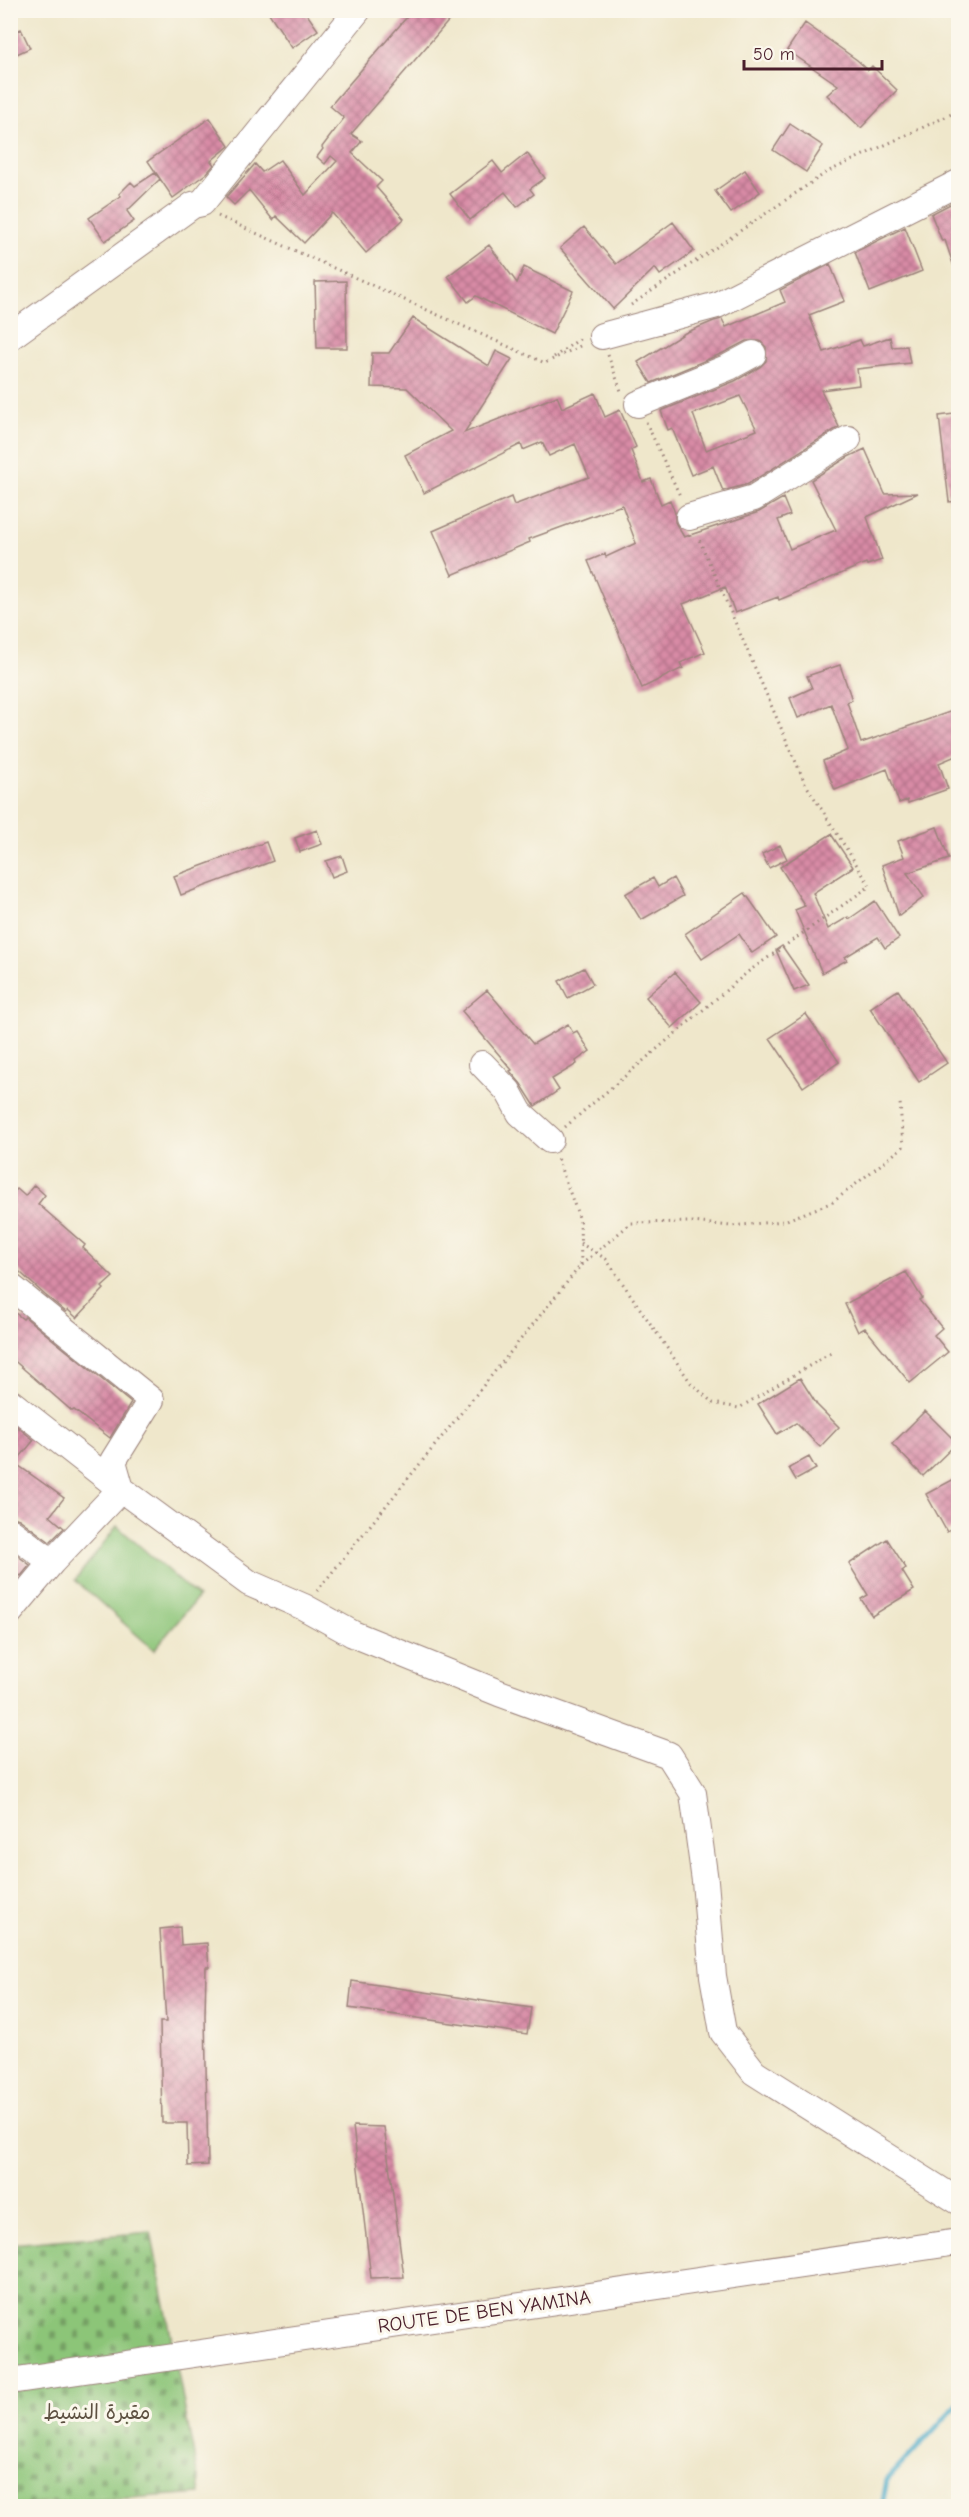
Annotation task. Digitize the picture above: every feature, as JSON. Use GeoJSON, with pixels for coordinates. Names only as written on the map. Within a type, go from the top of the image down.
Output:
{"type":"FeatureCollection","features":[{"type":"Feature","properties":{"kind":"street"},"geometry":{"type":"LineString","coordinates":[[10,337],[193,205],[201,203],[358,10]]}},
{"type":"Feature","properties":{"kind":"street"},"geometry":{"type":"LineString","coordinates":[[593,336],[717,305],[958,183]]}},
{"type":"Feature","properties":{"kind":"street"},"geometry":{"type":"LineString","coordinates":[[638,405],[729,367],[753,354]]}},
{"type":"Feature","properties":{"kind":"street"},"geometry":{"type":"LineString","coordinates":[[689,518],[754,498],[848,439]]}},
{"type":"Feature","properties":{"kind":"street"},"geometry":{"type":"LineString","coordinates":[[482,1064],[508,1091],[520,1113],[550,1140]]}},
{"type":"Feature","properties":{"kind":"street"},"geometry":{"type":"LineString","coordinates":[[10,1286],[151,1400],[113,1461],[121,1489]]}},
{"type":"Feature","properties":{"kind":"street"},"geometry":{"type":"LineString","coordinates":[[10,1402],[121,1489],[249,1583],[304,1607],[352,1634],[499,1693],[669,1755],[693,1793],[705,1881],[713,1976],[723,2032],[754,2072],[958,2201]]}},
{"type":"Feature","properties":{"kind":"street"},"geometry":{"type":"LineString","coordinates":[[10,1612],[52,1562],[121,1489]]}},
{"type":"Feature","properties":{"kind":"street"},"geometry":{"type":"LineString","coordinates":[[10,1531],[52,1562]]}},
{"type":"Feature","properties":{"kind":"street","name":"ROUTE DE BEN YAMINA"},"geometry":{"type":"LineString","coordinates":[[10,2381],[958,2242]]}},
{"type":"Feature","properties":{"kind":"path"},"geometry":{"type":"LineString","coordinates":[[623,310],[827,172],[958,111]]}},
{"type":"Feature","properties":{"kind":"path"},"geometry":{"type":"LineString","coordinates":[[193,205],[545,363]]}},
{"type":"Feature","properties":{"kind":"path"},"geometry":{"type":"LineString","coordinates":[[545,363],[593,336]]}},
{"type":"Feature","properties":{"kind":"path"},"geometry":{"type":"LineString","coordinates":[[545,363],[593,336]]}},
{"type":"Feature","properties":{"kind":"path"},"geometry":{"type":"LineString","coordinates":[[581,1264],[580,1220],[550,1140],[749,971],[870,886],[805,783],[638,405],[622,395],[593,336]]}},
{"type":"Feature","properties":{"kind":"path"},"geometry":{"type":"LineString","coordinates":[[304,1607],[581,1264],[631,1223],[692,1222],[731,1226],[784,1221],[833,1202],[903,1147],[900,1102]]}},
{"type":"Feature","properties":{"kind":"path"},"geometry":{"type":"LineString","coordinates":[[580,1242],[595,1254],[606,1259],[691,1383],[713,1402],[739,1408],[834,1351]]}},
{"type":"Feature","properties":{"kind":"green space"},"geometry":{"type":"Polygon","coordinates":[[[117,1526],[198,1597],[154,1650],[75,1580],[117,1526]]]}},
{"type":"Feature","properties":{"kind":"green space","name":"مقبرة النشيط"},"geometry":{"type":"Polygon","coordinates":[[[151,2232],[201,2493],[11,2506],[11,2244],[151,2232]]]}},
{"type":"Feature","properties":{"kind":"building"},"geometry":{"type":"Polygon","coordinates":[[[267,10],[304,10],[318,30],[292,48],[267,10]]]}},
{"type":"Feature","properties":{"kind":"building"},"geometry":{"type":"Polygon","coordinates":[[[413,10],[458,10],[351,134],[362,141],[352,153],[382,181],[376,187],[404,219],[366,253],[332,213],[304,243],[276,216],[273,220],[249,190],[234,205],[226,197],[255,164],[262,172],[280,160],[305,195],[337,161],[331,156],[325,164],[317,157],[344,118],[330,106],[413,10]]]}},
{"type":"Feature","properties":{"kind":"building"},"geometry":{"type":"Polygon","coordinates":[[[805,23],[868,70],[872,66],[897,90],[861,128],[827,95],[838,85],[787,50],[805,23]]]}},
{"type":"Feature","properties":{"kind":"building"},"geometry":{"type":"Polygon","coordinates":[[[21,29],[30,48],[10,57],[10,34],[21,29]]]}},
{"type":"Feature","properties":{"kind":"building"},"geometry":{"type":"Polygon","coordinates":[[[210,118],[229,146],[211,161],[214,165],[207,173],[173,198],[148,161],[210,118]]]}},
{"type":"Feature","properties":{"kind":"building"},"geometry":{"type":"Polygon","coordinates":[[[790,124],[823,146],[806,172],[773,150],[790,124]]]}},
{"type":"Feature","properties":{"kind":"building"},"geometry":{"type":"Polygon","coordinates":[[[527,153],[545,178],[530,189],[534,194],[517,207],[505,192],[470,220],[450,194],[493,161],[502,173],[527,153]]]}},
{"type":"Feature","properties":{"kind":"building"},"geometry":{"type":"Polygon","coordinates":[[[745,170],[760,192],[731,213],[715,191],[745,170]]]}},
{"type":"Feature","properties":{"kind":"building"},"geometry":{"type":"Polygon","coordinates":[[[155,173],[160,179],[127,211],[134,221],[105,241],[89,218],[121,196],[119,194],[131,182],[135,186],[155,173]]]}},
{"type":"Feature","properties":{"kind":"building"},"geometry":{"type":"Polygon","coordinates":[[[958,200],[958,272],[956,273],[945,240],[942,241],[931,214],[958,200]]]}},
{"type":"Feature","properties":{"kind":"building"},"geometry":{"type":"Polygon","coordinates":[[[673,222],[694,251],[660,275],[655,268],[613,309],[560,248],[584,227],[616,264],[673,222]]]}},
{"type":"Feature","properties":{"kind":"building"},"geometry":{"type":"Polygon","coordinates":[[[905,227],[922,271],[870,292],[855,252],[905,227]]]}},
{"type":"Feature","properties":{"kind":"building"},"geometry":{"type":"Polygon","coordinates":[[[489,245],[517,283],[524,267],[573,291],[552,334],[476,296],[468,302],[448,276],[489,245]]]}},
{"type":"Feature","properties":{"kind":"building"},"geometry":{"type":"Polygon","coordinates":[[[830,264],[845,301],[809,315],[824,352],[860,340],[863,346],[890,337],[892,347],[907,346],[910,363],[857,369],[859,385],[821,390],[839,427],[748,484],[723,491],[713,466],[691,475],[672,428],[668,430],[661,411],[735,381],[760,367],[766,361],[766,347],[760,341],[746,341],[651,383],[638,362],[685,333],[714,321],[722,319],[726,327],[785,302],[780,290],[830,264]],[[740,396],[693,414],[706,450],[757,430],[740,396]]]}},
{"type":"Feature","properties":{"kind":"building"},"geometry":{"type":"Polygon","coordinates":[[[346,281],[347,348],[317,348],[315,282],[346,281]]]}},
{"type":"Feature","properties":{"kind":"building"},"geometry":{"type":"Polygon","coordinates":[[[413,318],[489,366],[496,351],[512,359],[464,433],[557,396],[562,408],[595,393],[605,417],[620,410],[636,447],[631,450],[643,482],[651,479],[661,504],[670,500],[675,513],[675,522],[684,537],[759,512],[783,498],[790,515],[778,520],[790,549],[836,530],[811,480],[865,449],[885,494],[918,493],[867,517],[882,560],[867,565],[866,563],[779,600],[778,597],[735,613],[725,587],[683,604],[705,652],[680,663],[683,668],[642,688],[588,561],[605,554],[606,557],[636,543],[622,505],[529,539],[530,542],[452,575],[433,531],[511,497],[514,505],[589,477],[575,444],[549,456],[542,442],[523,450],[521,444],[424,493],[405,455],[451,431],[407,388],[371,387],[372,353],[389,353],[413,318]]]}},
{"type":"Feature","properties":{"kind":"building"},"geometry":{"type":"Polygon","coordinates":[[[954,414],[958,454],[958,501],[949,502],[939,416],[954,414]]]}},
{"type":"Feature","properties":{"kind":"building"},"geometry":{"type":"Polygon","coordinates":[[[840,665],[852,700],[847,702],[861,743],[958,709],[958,755],[939,763],[948,789],[908,803],[907,800],[899,803],[887,769],[835,790],[823,761],[848,750],[831,704],[798,718],[790,698],[812,688],[807,676],[840,665]]]}},
{"type":"Feature","properties":{"kind":"building"},"geometry":{"type":"Polygon","coordinates":[[[937,827],[949,859],[907,873],[924,897],[899,916],[882,865],[904,857],[898,841],[937,827]]]}},
{"type":"Feature","properties":{"kind":"building"},"geometry":{"type":"Polygon","coordinates":[[[317,830],[322,844],[300,852],[295,838],[317,830]]]}},
{"type":"Feature","properties":{"kind":"building"},"geometry":{"type":"Polygon","coordinates":[[[831,834],[853,867],[813,893],[828,929],[848,917],[849,919],[875,901],[899,938],[885,948],[878,937],[845,957],[847,960],[822,973],[795,910],[805,906],[780,867],[831,834]]]}},
{"type":"Feature","properties":{"kind":"building"},"geometry":{"type":"Polygon","coordinates":[[[266,842],[273,861],[181,895],[174,876],[266,842]]]}},
{"type":"Feature","properties":{"kind":"building"},"geometry":{"type":"Polygon","coordinates":[[[780,845],[787,859],[769,868],[762,854],[780,845]]]}},
{"type":"Feature","properties":{"kind":"building"},"geometry":{"type":"Polygon","coordinates":[[[342,856],[347,871],[332,877],[326,861],[342,856]]]}},
{"type":"Feature","properties":{"kind":"building"},"geometry":{"type":"Polygon","coordinates":[[[653,878],[658,887],[673,878],[683,896],[641,920],[625,894],[653,878]]]}},
{"type":"Feature","properties":{"kind":"building"},"geometry":{"type":"Polygon","coordinates":[[[745,893],[776,937],[752,953],[739,934],[702,959],[685,934],[745,893]]]}},
{"type":"Feature","properties":{"kind":"building"},"geometry":{"type":"Polygon","coordinates":[[[782,946],[809,985],[794,991],[776,950],[782,946]]]}},
{"type":"Feature","properties":{"kind":"building"},"geometry":{"type":"Polygon","coordinates":[[[584,968],[593,984],[568,998],[559,981],[584,968]]]}},
{"type":"Feature","properties":{"kind":"building"},"geometry":{"type":"Polygon","coordinates":[[[675,972],[701,1002],[672,1028],[646,997],[675,972]]]}},
{"type":"Feature","properties":{"kind":"building"},"geometry":{"type":"Polygon","coordinates":[[[487,990],[533,1044],[568,1024],[573,1033],[577,1031],[590,1051],[576,1061],[577,1064],[552,1079],[559,1090],[535,1106],[510,1071],[512,1070],[462,1011],[487,990]]]}},
{"type":"Feature","properties":{"kind":"building"},"geometry":{"type":"Polygon","coordinates":[[[898,990],[947,1063],[919,1082],[870,1008],[898,990]]]}},
{"type":"Feature","properties":{"kind":"building"},"geometry":{"type":"Polygon","coordinates":[[[806,1014],[839,1062],[803,1087],[770,1038],[806,1014]]]}},
{"type":"Feature","properties":{"kind":"building"},"geometry":{"type":"Polygon","coordinates":[[[34,1185],[45,1195],[38,1204],[85,1245],[83,1248],[113,1277],[77,1318],[45,1295],[10,1263],[10,1196],[17,1189],[25,1196],[34,1185]]]}},
{"type":"Feature","properties":{"kind":"building"},"geometry":{"type":"Polygon","coordinates":[[[906,1272],[922,1298],[919,1300],[942,1328],[934,1335],[948,1352],[910,1383],[865,1328],[858,1332],[845,1304],[906,1272]]]}},
{"type":"Feature","properties":{"kind":"building"},"geometry":{"type":"Polygon","coordinates":[[[10,1309],[23,1319],[25,1317],[131,1403],[110,1438],[74,1410],[72,1411],[10,1357],[10,1309]]]}},
{"type":"Feature","properties":{"kind":"building"},"geometry":{"type":"Polygon","coordinates":[[[800,1378],[817,1405],[839,1427],[820,1447],[796,1423],[777,1434],[758,1404],[800,1378]]]}},
{"type":"Feature","properties":{"kind":"building"},"geometry":{"type":"Polygon","coordinates":[[[925,1411],[957,1443],[923,1476],[892,1444],[925,1411]]]}},
{"type":"Feature","properties":{"kind":"building"},"geometry":{"type":"Polygon","coordinates":[[[10,1421],[34,1440],[15,1463],[64,1498],[50,1516],[64,1528],[50,1542],[19,1519],[10,1516],[10,1421]]]}},
{"type":"Feature","properties":{"kind":"building"},"geometry":{"type":"Polygon","coordinates":[[[809,1457],[816,1469],[796,1480],[789,1468],[809,1457]]]}},
{"type":"Feature","properties":{"kind":"building"},"geometry":{"type":"Polygon","coordinates":[[[958,1477],[958,1526],[947,1532],[926,1494],[958,1477]]]}},
{"type":"Feature","properties":{"kind":"building"},"geometry":{"type":"Polygon","coordinates":[[[887,1539],[906,1568],[902,1571],[914,1590],[872,1616],[861,1599],[868,1595],[849,1564],[887,1539]]]}},
{"type":"Feature","properties":{"kind":"building"},"geometry":{"type":"Polygon","coordinates":[[[10,1550],[30,1565],[21,1576],[10,1568],[10,1550]]]}},
{"type":"Feature","properties":{"kind":"building"},"geometry":{"type":"Polygon","coordinates":[[[180,1927],[181,1945],[207,1943],[209,1967],[206,1967],[205,2016],[208,2165],[188,2166],[187,2123],[162,2123],[160,2022],[166,2022],[160,1929],[180,1927]]]}},
{"type":"Feature","properties":{"kind":"building"},"geometry":{"type":"Polygon","coordinates":[[[352,1981],[531,2008],[527,2034],[349,2008],[352,1981]]]}},
{"type":"Feature","properties":{"kind":"building"},"geometry":{"type":"Polygon","coordinates":[[[353,2126],[384,2127],[404,2277],[371,2278],[353,2126]]]}},
{"type":"Feature","properties":{"kind":"waterway"},"geometry":{"type":"LineString","coordinates":[[882,2506],[887,2480],[958,2404]]}}]}
